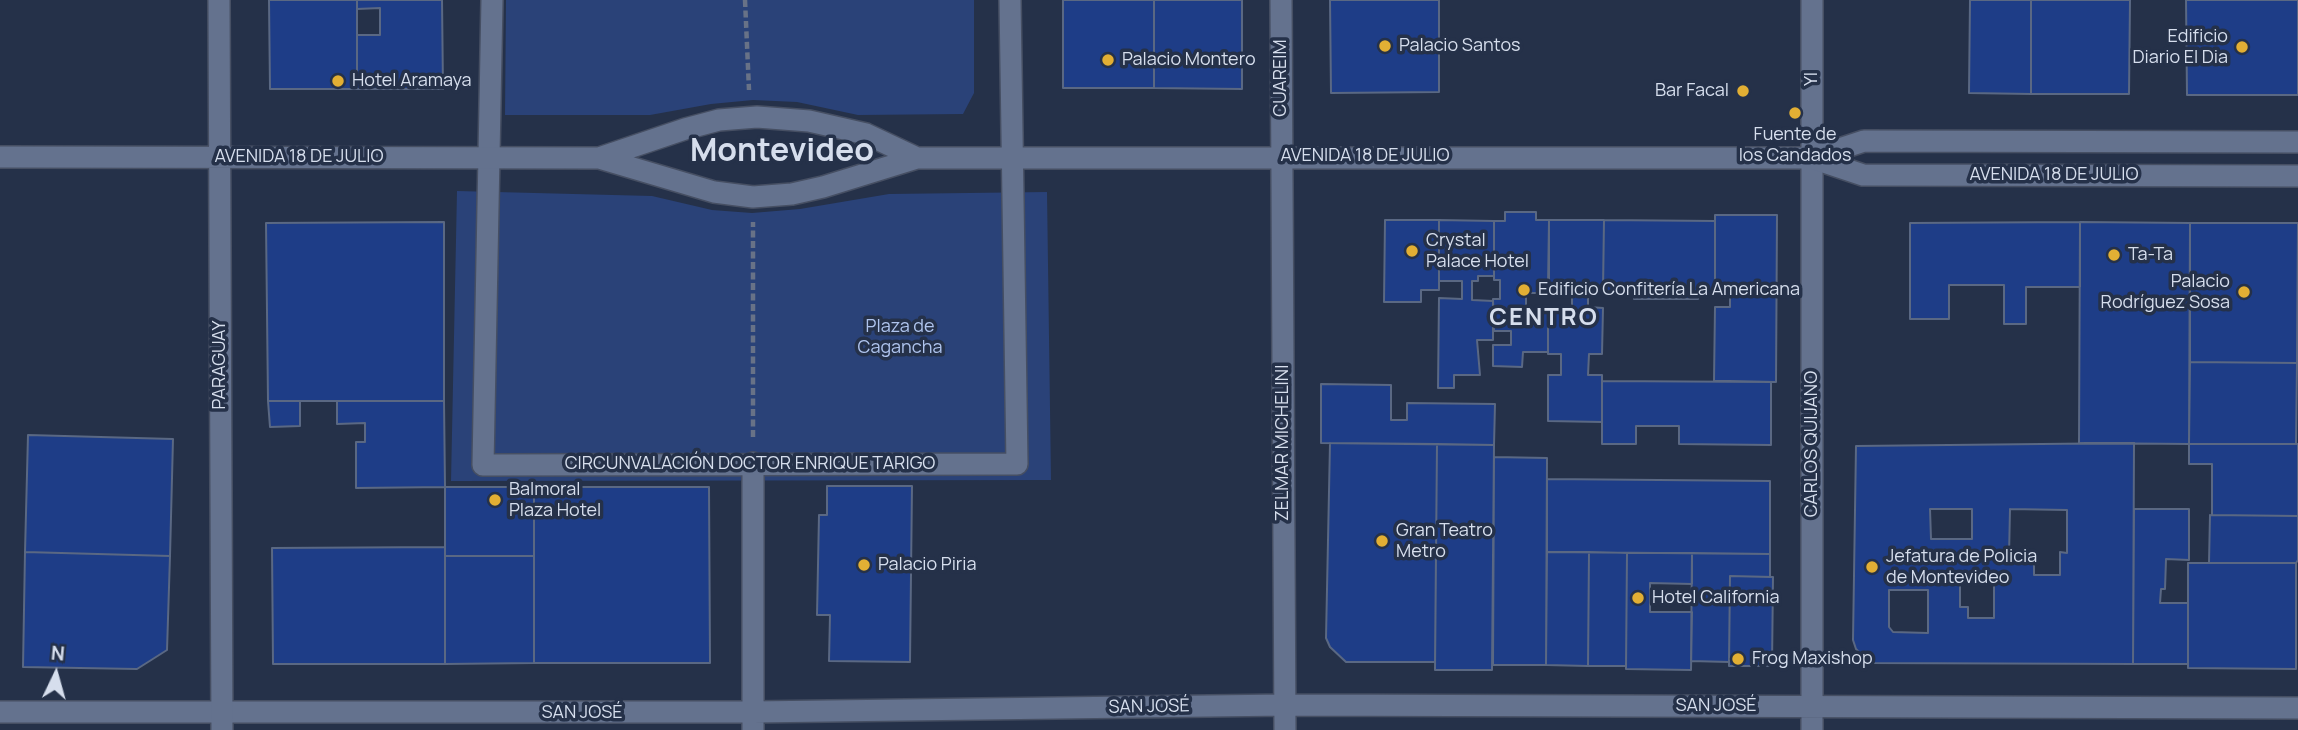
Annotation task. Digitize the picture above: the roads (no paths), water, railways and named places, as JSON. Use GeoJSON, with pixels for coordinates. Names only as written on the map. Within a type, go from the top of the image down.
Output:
{"type":"FeatureCollection","features":[{"type":"Feature","properties":{"kind":"street","name":"PARAGUAY"},"geometry":{"type":"LineString","coordinates":[[219,0],[222,722]]}},
{"type":"Feature","properties":{"kind":"street"},"geometry":{"type":"LineString","coordinates":[[487,158],[492,0]]}},
{"type":"Feature","properties":{"kind":"street"},"geometry":{"type":"LineString","coordinates":[[1010,0],[1012,157]]}},
{"type":"Feature","properties":{"kind":"street","name":"CUAREIM"},"geometry":{"type":"LineString","coordinates":[[1281,0],[1281,156]]}},
{"type":"Feature","properties":{"kind":"street","name":"YI"},"geometry":{"type":"LineString","coordinates":[[1812,0],[1812,158]]}},
{"type":"Feature","properties":{"kind":"street","name":"AVENIDA 18 DE JULIO"},"geometry":{"type":"LineString","coordinates":[[599,158],[719,120],[757,117],[809,121],[866,134],[917,158]]}},
{"type":"Feature","properties":{"kind":"street","name":"AVENIDA 18 DE JULIO"},"geometry":{"type":"LineString","coordinates":[[1812,158],[1864,141],[2298,142]]}},
{"type":"Feature","properties":{"kind":"street","name":"ZELMAR MICHELINI"},"geometry":{"type":"LineString","coordinates":[[1281,156],[1285,730]]}},
{"type":"Feature","properties":{"kind":"street","name":"AVENIDA 18 DE JULIO"},"geometry":{"type":"LineString","coordinates":[[0,157],[599,158],[714,192],[754,197],[792,194],[823,187],[917,158],[1812,158],[1863,175],[2298,176]]}},
{"type":"Feature","properties":{"kind":"street","name":"CIRCUNVALACIÓN DOCTOR ENRIQUE TARIGO"},"geometry":{"type":"LineString","coordinates":[[487,158],[483,465],[1017,464],[1012,157]]}},
{"type":"Feature","properties":{"kind":"street","name":"CARLOS QUIJANO"},"geometry":{"type":"LineString","coordinates":[[1812,158],[1812,730]]}},
{"type":"Feature","properties":{"kind":"street"},"geometry":{"type":"LineString","coordinates":[[753,463],[753,721]]}},
{"type":"Feature","properties":{"kind":"street","name":"SAN JOSÉ"},"geometry":{"type":"LineString","coordinates":[[0,712],[222,722],[753,721],[1285,705],[2298,708]]}},
{"type":"Feature","properties":{"kind":"place","name":"Palacio Santos"},"geometry":{"type":"Point","coordinates":[1385,46]}},
{"type":"Feature","properties":{"kind":"place","name":"Edificio Diario El Dia"},"geometry":{"type":"Point","coordinates":[2242,47]}},
{"type":"Feature","properties":{"kind":"place","name":"Palacio Montero"},"geometry":{"type":"Point","coordinates":[1108,60]}},
{"type":"Feature","properties":{"kind":"place","name":"Hotel Aramaya"},"geometry":{"type":"Point","coordinates":[338,81]}},
{"type":"Feature","properties":{"kind":"place","name":"Bar Facal"},"geometry":{"type":"Point","coordinates":[1743,91]}},
{"type":"Feature","properties":{"kind":"place","name":"Fuente de los Candados"},"geometry":{"type":"Point","coordinates":[1795,113]}},
{"type":"Feature","properties":{"kind":"place","name":"Crystal Palace Hotel"},"geometry":{"type":"Point","coordinates":[1412,251]}},
{"type":"Feature","properties":{"kind":"place","name":"Ta-Ta"},"geometry":{"type":"Point","coordinates":[2114,255]}},
{"type":"Feature","properties":{"kind":"place","name":"Edificio Confitería La Americana"},"geometry":{"type":"Point","coordinates":[1524,290]}},
{"type":"Feature","properties":{"kind":"place","name":"Palacio Rodríguez Sosa"},"geometry":{"type":"Point","coordinates":[2244,292]}},
{"type":"Feature","properties":{"kind":"place","name":"Balmoral Plaza Hotel"},"geometry":{"type":"Point","coordinates":[495,500]}},
{"type":"Feature","properties":{"kind":"place","name":"Gran Teatro Metro"},"geometry":{"type":"Point","coordinates":[1382,541]}},
{"type":"Feature","properties":{"kind":"place","name":"Palacio Piria"},"geometry":{"type":"Point","coordinates":[864,565]}},
{"type":"Feature","properties":{"kind":"place","name":"Jefatura de Policia de Montevideo"},"geometry":{"type":"Point","coordinates":[1872,567]}},
{"type":"Feature","properties":{"kind":"place","name":"Hotel California"},"geometry":{"type":"Point","coordinates":[1638,598]}},
{"type":"Feature","properties":{"kind":"place","name":"Frog Maxishop"},"geometry":{"type":"Point","coordinates":[1738,659]}},
{"type":"Feature","properties":{"kind":"district","name":"Montevideo"},"geometry":{"type":"Point","coordinates":[782,152]}},
{"type":"Feature","properties":{"kind":"district","name":"CENTRO"},"geometry":{"type":"Point","coordinates":[1544,318]}},
{"type":"Feature","properties":{"kind":"park label","name":"Plaza de Cagancha"},"geometry":{"type":"Point","coordinates":[900,337]}}]}
